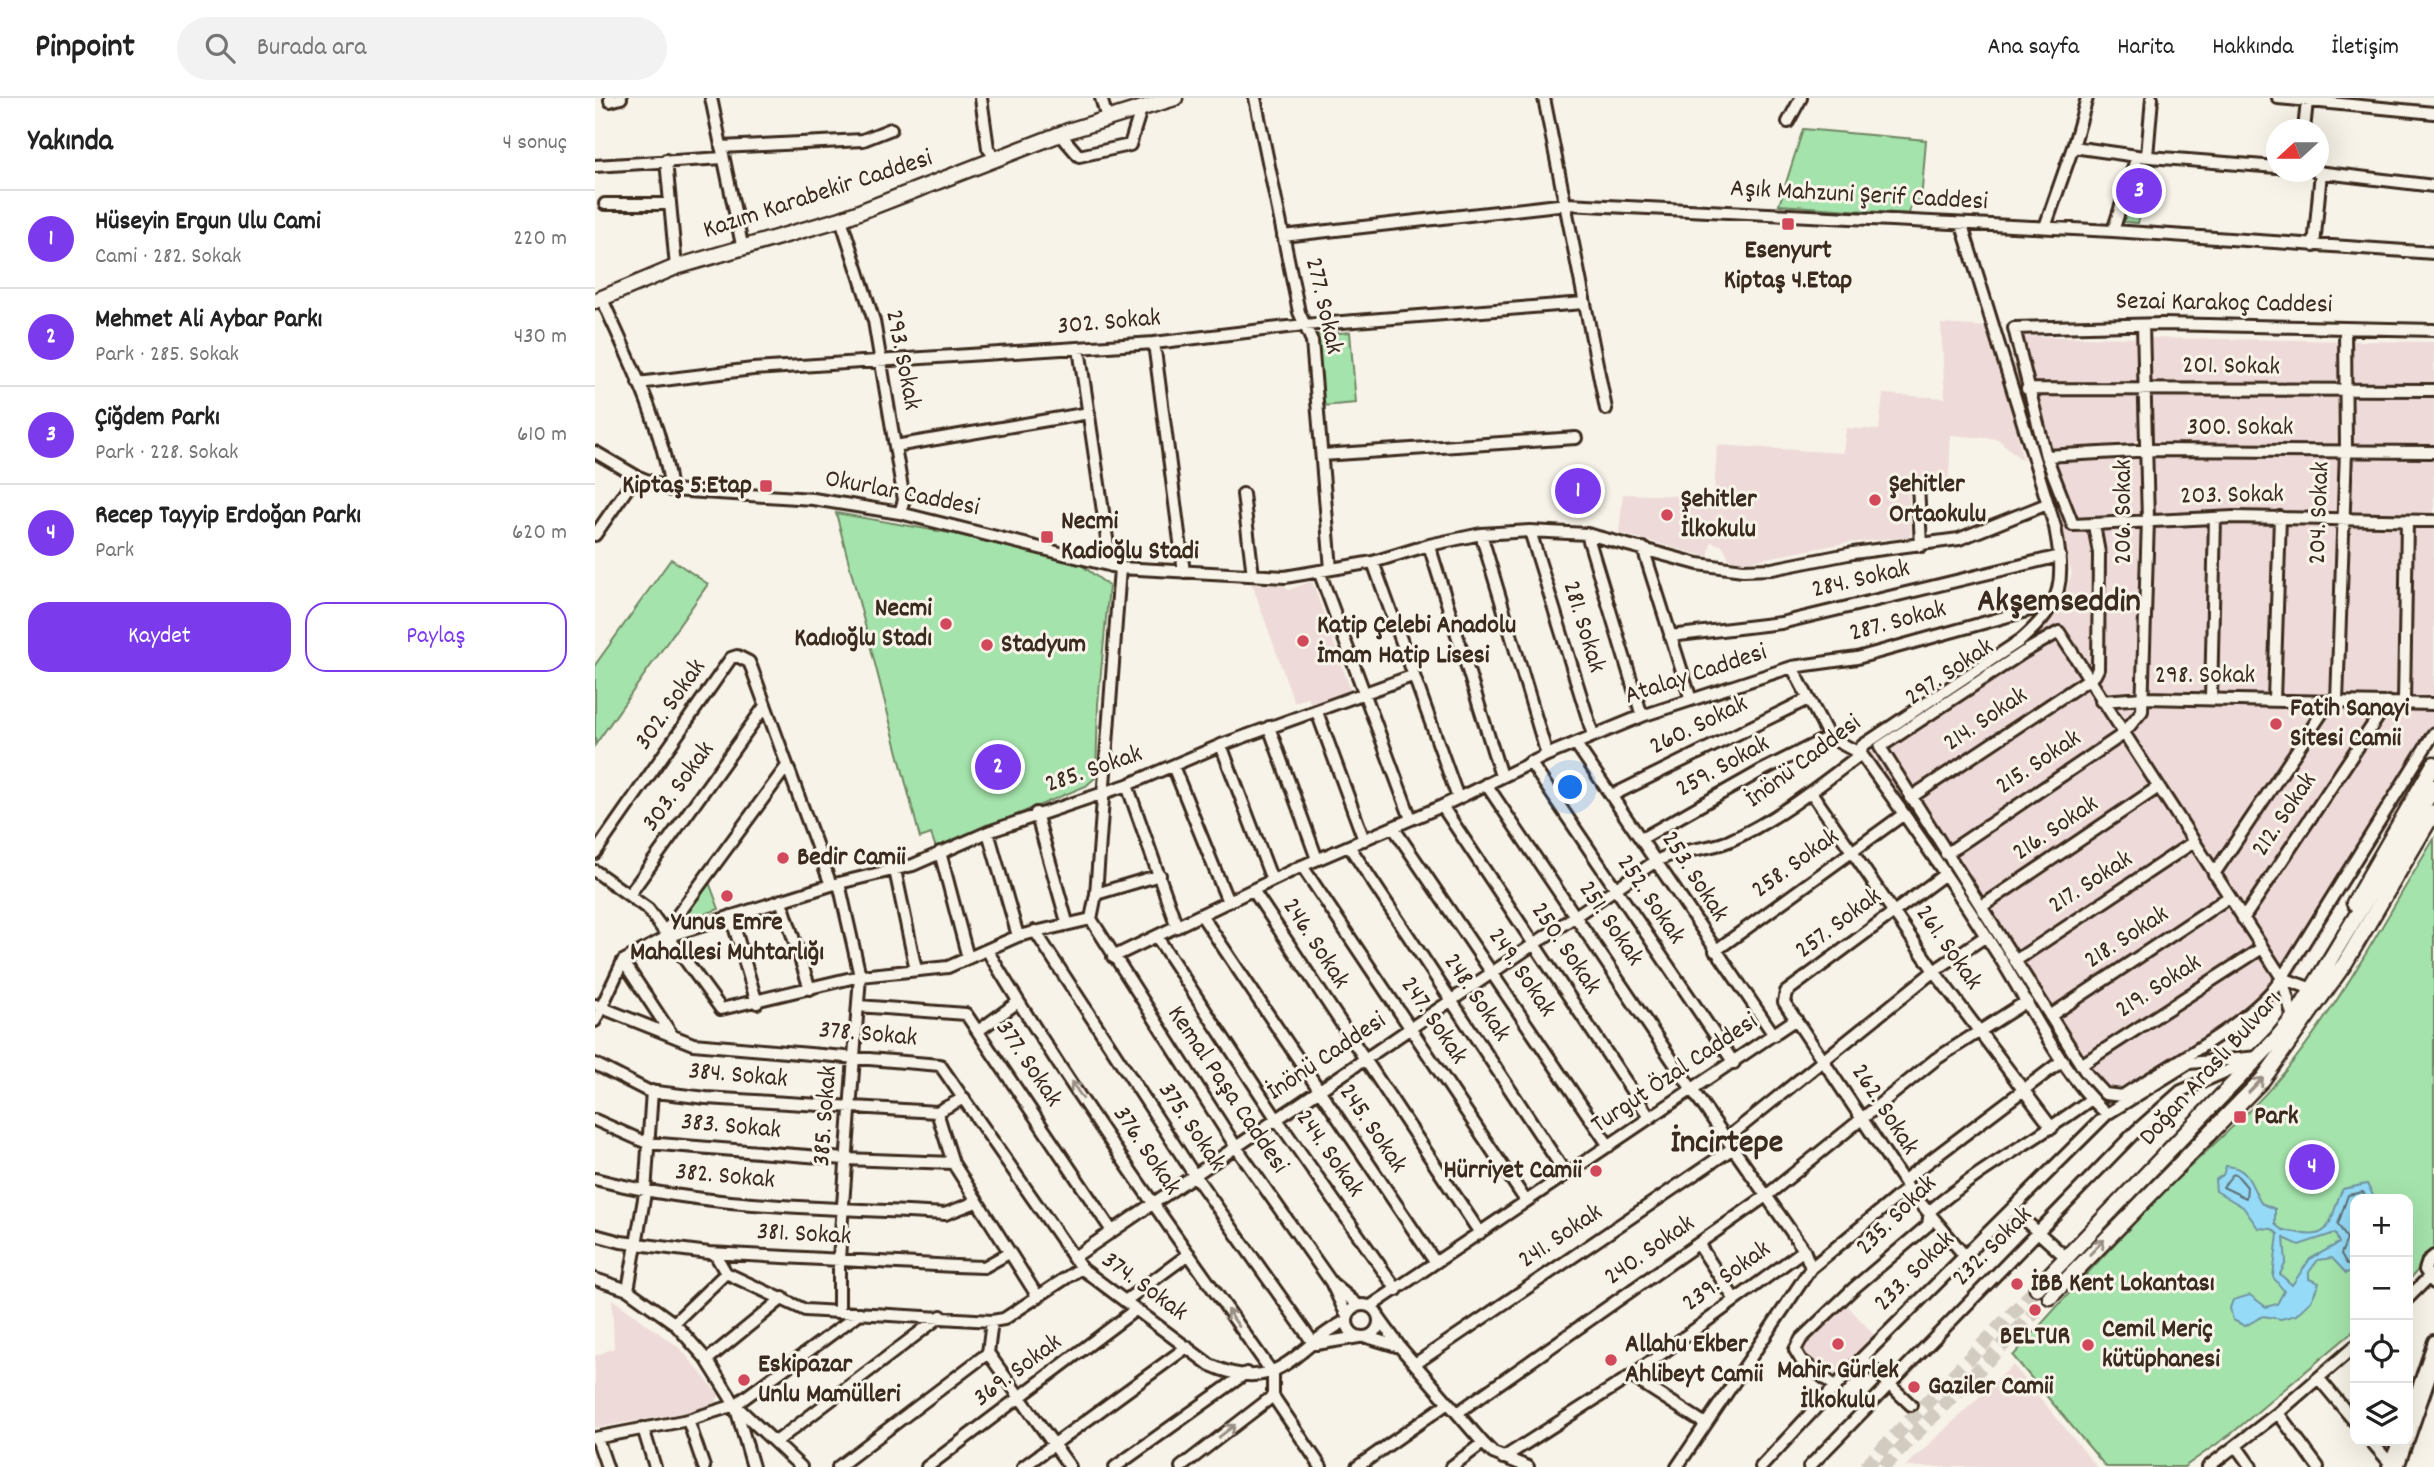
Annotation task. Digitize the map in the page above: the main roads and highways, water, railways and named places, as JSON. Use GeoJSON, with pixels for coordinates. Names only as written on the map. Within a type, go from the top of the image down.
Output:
{"type":"FeatureCollection","features":[{"type":"Feature","properties":{"kind":"main road","name":"Kazım Karabekir Caddesi"},"geometry":{"type":"LineString","coordinates":[[599,300],[676,267],[841,219],[1060,134],[1147,104],[1175,98]]}},
{"type":"Feature","properties":{"kind":"main road"},"geometry":{"type":"LineString","coordinates":[[2333,953],[2369,873],[2434,764]]}},
{"type":"Feature","properties":{"kind":"main road","name":"Doğan Araslı Bulvarı"},"geometry":{"type":"LineString","coordinates":[[2037,1289],[2209,1110],[2293,1018],[2434,787]]}},
{"type":"Feature","properties":{"kind":"main road","name":"Doğan Araslı Bulvarı"},"geometry":{"type":"LineString","coordinates":[[2050,1297],[2263,1079],[2345,963],[2434,812]]}},
{"type":"Feature","properties":{"kind":"main road"},"geometry":{"type":"LineString","coordinates":[[2345,963],[2395,893],[2434,829]]}},
{"type":"Feature","properties":{"kind":"main road"},"geometry":{"type":"LineString","coordinates":[[2060,1252],[2067,1249],[2195,1117],[2209,1110]]}},
{"type":"Feature","properties":{"kind":"water"},"geometry":{"type":"Polygon","coordinates":[[[2226,1166],[2240,1170],[2249,1179],[2261,1203],[2275,1209],[2275,1224],[2278,1227],[2311,1235],[2326,1228],[2343,1189],[2367,1184],[2372,1194],[2350,1194],[2350,1272],[2346,1273],[2332,1258],[2318,1260],[2309,1272],[2309,1279],[2319,1283],[2311,1301],[2296,1315],[2281,1319],[2263,1316],[2245,1326],[2233,1320],[2230,1308],[2233,1300],[2250,1295],[2266,1307],[2277,1304],[2284,1291],[2273,1277],[2278,1234],[2272,1229],[2258,1228],[2243,1207],[2216,1191],[2215,1180],[2223,1175],[2226,1166]],[[2335,1233],[2299,1245],[2284,1238],[2286,1262],[2280,1274],[2292,1285],[2310,1259],[2339,1243],[2335,1233]]]}},
{"type":"Feature","properties":{"kind":"tunnel"},"geometry":{"type":"LineString","coordinates":[[1865,1467],[2037,1288]]}},
{"type":"Feature","properties":{"kind":"tunnel"},"geometry":{"type":"LineString","coordinates":[[1883,1467],[2050,1297]]}},
{"type":"Feature","properties":{"kind":"place","name":"Çiğdem Parkı"},"geometry":{"type":"Point","coordinates":[2139,191]}},
{"type":"Feature","properties":{"kind":"place","name":"Esenyurt Kiptaş 4.Etap"},"geometry":{"type":"Point","coordinates":[1788,224]}},
{"type":"Feature","properties":{"kind":"place","name":"Kiptaş 5.Etap"},"geometry":{"type":"Point","coordinates":[766,486]}},
{"type":"Feature","properties":{"kind":"place","name":"Hüseyin Ergun Ulu Cami"},"geometry":{"type":"Point","coordinates":[1578,491]}},
{"type":"Feature","properties":{"kind":"place","name":"Şehitler Ortaokulu"},"geometry":{"type":"Point","coordinates":[1875,500]}},
{"type":"Feature","properties":{"kind":"place","name":"Şehitler İlkokulu"},"geometry":{"type":"Point","coordinates":[1667,515]}},
{"type":"Feature","properties":{"kind":"place","name":"Necmi Kadioğlu Stadi"},"geometry":{"type":"Point","coordinates":[1047,537]}},
{"type":"Feature","properties":{"kind":"place","name":"Necmi Kadıoğlu Stadı"},"geometry":{"type":"Point","coordinates":[946,624]}},
{"type":"Feature","properties":{"kind":"place","name":"Katip Çelebi Anadolu İmam Hatip Lisesi"},"geometry":{"type":"Point","coordinates":[1303,641]}},
{"type":"Feature","properties":{"kind":"place","name":"Stadyum"},"geometry":{"type":"Point","coordinates":[987,645]}},
{"type":"Feature","properties":{"kind":"place","name":"Fatih Sanayi Sitesi Camii"},"geometry":{"type":"Point","coordinates":[2276,724]}},
{"type":"Feature","properties":{"kind":"place","name":"Mehmet Ali Aybar Parkı"},"geometry":{"type":"Point","coordinates":[998,767]}},
{"type":"Feature","properties":{"kind":"place","name":"Bedir Camii"},"geometry":{"type":"Point","coordinates":[783,858]}},
{"type":"Feature","properties":{"kind":"place","name":"Yunus Emre Mahallesi Muhtarlığı"},"geometry":{"type":"Point","coordinates":[727,896]}},
{"type":"Feature","properties":{"kind":"place","name":"Park"},"geometry":{"type":"Point","coordinates":[2240,1117]}},
{"type":"Feature","properties":{"kind":"place","name":"Recep Tayyip Erdoğan Parkı"},"geometry":{"type":"Point","coordinates":[2312,1167]}},
{"type":"Feature","properties":{"kind":"place","name":"Hürriyet Camii"},"geometry":{"type":"Point","coordinates":[1596,1171]}},
{"type":"Feature","properties":{"kind":"place","name":"İBB Kent Lokantası"},"geometry":{"type":"Point","coordinates":[2017,1284]}},
{"type":"Feature","properties":{"kind":"place","name":"BELTUR"},"geometry":{"type":"Point","coordinates":[2035,1310]}},
{"type":"Feature","properties":{"kind":"place","name":"Mahir Gürlek İlkokulu"},"geometry":{"type":"Point","coordinates":[1838,1344]}},
{"type":"Feature","properties":{"kind":"place","name":"Cemil Meriç kütüphanesi"},"geometry":{"type":"Point","coordinates":[2088,1345]}},
{"type":"Feature","properties":{"kind":"place","name":"Allahu Ekber Ahlibeyt Camii"},"geometry":{"type":"Point","coordinates":[1611,1360]}},
{"type":"Feature","properties":{"kind":"place","name":"Eskipazar Unlu Mamülleri"},"geometry":{"type":"Point","coordinates":[744,1380]}},
{"type":"Feature","properties":{"kind":"place","name":"Gaziler Camii"},"geometry":{"type":"Point","coordinates":[1914,1387]}},
{"type":"Feature","properties":{"kind":"district","name":"Akşemseddin"},"geometry":{"type":"Point","coordinates":[2059,603]}},
{"type":"Feature","properties":{"kind":"district","name":"İncirtepe"},"geometry":{"type":"Point","coordinates":[1727,1144]}}]}
